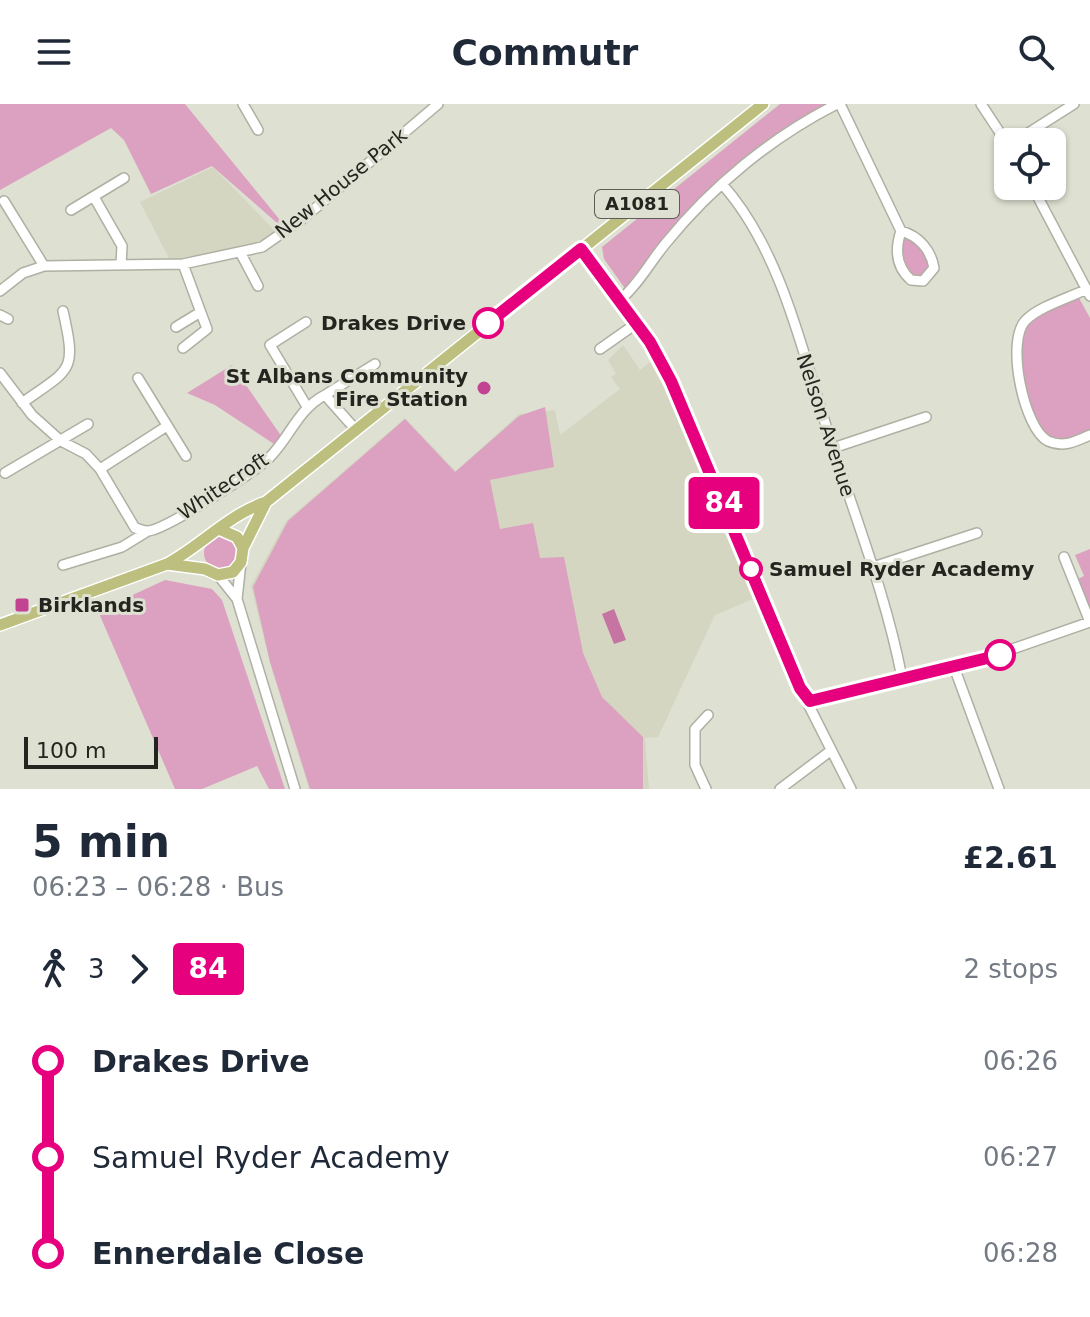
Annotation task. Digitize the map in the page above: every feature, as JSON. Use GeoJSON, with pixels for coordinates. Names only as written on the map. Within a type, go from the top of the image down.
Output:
{"type":"FeatureCollection","features":[{"type":"Feature","properties":{"kind":"main road","name":"A1081"},"geometry":{"type":"LineString","coordinates":[[0,625],[167,564],[206,535],[221,530],[252,507],[266,502],[763,104]]}},
{"type":"Feature","properties":{"kind":"main road","name":"A1081"},"geometry":{"type":"LineString","coordinates":[[241,562],[243,548],[266,502]]}},
{"type":"Feature","properties":{"kind":"main road"},"geometry":{"type":"LineString","coordinates":[[221,530],[237,537],[243,548]]}},
{"type":"Feature","properties":{"kind":"main road"},"geometry":{"type":"LineString","coordinates":[[200,542],[198,556],[205,569]]}},
{"type":"Feature","properties":{"kind":"main road"},"geometry":{"type":"LineString","coordinates":[[218,575],[233,572],[241,562]]}},
{"type":"Feature","properties":{"kind":"main road","name":"A1081"},"geometry":{"type":"LineString","coordinates":[[167,564],[205,569],[218,575]]}},
{"type":"Feature","properties":{"kind":"street"},"geometry":{"type":"LineString","coordinates":[[243,104],[258,130]]}},
{"type":"Feature","properties":{"kind":"street"},"geometry":{"type":"LineString","coordinates":[[420,104],[427,113]]}},
{"type":"Feature","properties":{"kind":"street","name":"New House Park"},"geometry":{"type":"LineString","coordinates":[[0,291],[23,273],[44,266],[183,264],[262,247],[305,217],[438,104]]}},
{"type":"Feature","properties":{"kind":"street"},"geometry":{"type":"LineString","coordinates":[[620,300],[666,243],[722,184],[782,136],[838,104],[901,231],[920,240],[931,256],[934,268],[923,281],[911,280],[903,272],[897,249],[901,231]]}},
{"type":"Feature","properties":{"kind":"street"},"geometry":{"type":"LineString","coordinates":[[981,104],[997,128]]}},
{"type":"Feature","properties":{"kind":"street"},"geometry":{"type":"LineString","coordinates":[[1036,128],[1074,104]]}},
{"type":"Feature","properties":{"kind":"street"},"geometry":{"type":"LineString","coordinates":[[71,210],[124,178]]}},
{"type":"Feature","properties":{"kind":"street","name":"Nelson Avenue"},"geometry":{"type":"LineString","coordinates":[[722,184],[743,210],[766,250],[873,567],[902,678]]}},
{"type":"Feature","properties":{"kind":"street"},"geometry":{"type":"LineString","coordinates":[[94,197],[122,246],[121,265]]}},
{"type":"Feature","properties":{"kind":"street"},"geometry":{"type":"LineString","coordinates":[[1039,200],[1089,293],[1026,320],[1017,335],[1015,351],[1030,418],[1041,436],[1061,444],[1090,435]]}},
{"type":"Feature","properties":{"kind":"street"},"geometry":{"type":"LineString","coordinates":[[4,201],[44,266]]}},
{"type":"Feature","properties":{"kind":"street"},"geometry":{"type":"LineString","coordinates":[[581,249],[637,323],[667,372],[689,418],[800,688],[810,701],[829,752],[851,789]]}},
{"type":"Feature","properties":{"kind":"street"},"geometry":{"type":"LineString","coordinates":[[240,252],[258,286]]}},
{"type":"Feature","properties":{"kind":"street"},"geometry":{"type":"LineString","coordinates":[[183,264],[207,329],[183,348]]}},
{"type":"Feature","properties":{"kind":"street"},"geometry":{"type":"LineString","coordinates":[[22,403],[66,372],[72,354],[63,311]]}},
{"type":"Feature","properties":{"kind":"street"},"geometry":{"type":"LineString","coordinates":[[176,327],[199,313]]}},
{"type":"Feature","properties":{"kind":"street"},"geometry":{"type":"LineString","coordinates":[[306,322],[270,345],[306,405]]}},
{"type":"Feature","properties":{"kind":"street"},"geometry":{"type":"LineString","coordinates":[[600,349],[637,323]]}},
{"type":"Feature","properties":{"kind":"street","name":"Whitecroft"},"geometry":{"type":"LineString","coordinates":[[148,531],[164,526],[269,458],[295,426],[306,405],[375,364]]}},
{"type":"Feature","properties":{"kind":"street"},"geometry":{"type":"LineString","coordinates":[[0,373],[22,403],[61,441],[86,454],[100,469],[135,528],[148,531]]}},
{"type":"Feature","properties":{"kind":"street"},"geometry":{"type":"LineString","coordinates":[[138,378],[186,456]]}},
{"type":"Feature","properties":{"kind":"street"},"geometry":{"type":"LineString","coordinates":[[325,395],[356,430]]}},
{"type":"Feature","properties":{"kind":"street"},"geometry":{"type":"LineString","coordinates":[[833,448],[926,417]]}},
{"type":"Feature","properties":{"kind":"street"},"geometry":{"type":"LineString","coordinates":[[5,473],[88,424]]}},
{"type":"Feature","properties":{"kind":"street"},"geometry":{"type":"LineString","coordinates":[[100,469],[167,426]]}},
{"type":"Feature","properties":{"kind":"street"},"geometry":{"type":"LineString","coordinates":[[63,565],[122,547],[148,531]]}},
{"type":"Feature","properties":{"kind":"street"},"geometry":{"type":"LineString","coordinates":[[873,567],[977,533]]}},
{"type":"Feature","properties":{"kind":"street"},"geometry":{"type":"LineString","coordinates":[[810,701],[1003,654],[1090,622],[1064,557]]}},
{"type":"Feature","properties":{"kind":"street"},"geometry":{"type":"LineString","coordinates":[[237,599],[241,562]]}},
{"type":"Feature","properties":{"kind":"street"},"geometry":{"type":"LineString","coordinates":[[218,575],[237,599],[295,789]]}},
{"type":"Feature","properties":{"kind":"street"},"geometry":{"type":"LineString","coordinates":[[954,667],[999,789]]}},
{"type":"Feature","properties":{"kind":"street"},"geometry":{"type":"LineString","coordinates":[[706,789],[694,756],[695,729],[708,715]]}},
{"type":"Feature","properties":{"kind":"street"},"geometry":{"type":"LineString","coordinates":[[780,789],[829,752]]}},
{"type":"Feature","properties":{"kind":"shaded area"},"geometry":{"type":"Polygon","coordinates":[[[0,104],[185,104],[285,230],[212,166],[151,194],[124,140],[111,128],[0,190],[0,104]]]}},
{"type":"Feature","properties":{"kind":"shaded area"},"geometry":{"type":"Polygon","coordinates":[[[780,104],[830,104],[769,142],[718,184],[673,232],[629,289],[624,287],[604,259],[602,247],[780,104]]]}},
{"type":"Feature","properties":{"kind":"shaded area"},"geometry":{"type":"Polygon","coordinates":[[[213,167],[278,234],[240,250],[171,262],[140,202],[213,167]]]}},
{"type":"Feature","properties":{"kind":"shaded area"},"geometry":{"type":"Polygon","coordinates":[[[906,237],[924,251],[930,267],[924,277],[913,277],[906,268],[902,247],[906,237]]]}},
{"type":"Feature","properties":{"kind":"shaded area"},"geometry":{"type":"Polygon","coordinates":[[[1079,298],[1090,318],[1090,431],[1059,440],[1041,430],[1029,402],[1021,367],[1021,337],[1025,327],[1036,317],[1079,298]]]}},
{"type":"Feature","properties":{"kind":"shaded area","name":"Samuel Ryder Academy"},"geometry":{"type":"Polygon","coordinates":[[[623,345],[640,370],[650,362],[667,392],[753,599],[715,615],[658,737],[645,738],[649,789],[309,789],[270,663],[251,586],[286,521],[405,418],[456,471],[519,414],[555,410],[560,435],[620,389],[611,377],[616,374],[608,360],[623,345]]]}},
{"type":"Feature","properties":{"kind":"shaded area"},"geometry":{"type":"Polygon","coordinates":[[[232,365],[284,440],[277,446],[215,405],[187,393],[232,365]]]}},
{"type":"Feature","properties":{"kind":"shaded area","name":"Samuel Ryder Academy"},"geometry":{"type":"Polygon","coordinates":[[[545,407],[554,467],[490,480],[500,529],[533,523],[540,558],[564,557],[583,653],[602,697],[643,737],[643,789],[310,789],[270,662],[253,587],[288,521],[405,419],[455,472],[519,416],[545,407]]]}},
{"type":"Feature","properties":{"kind":"shaded area"},"geometry":{"type":"Polygon","coordinates":[[[220,537],[231,542],[236,553],[231,564],[220,569],[209,564],[204,553],[209,542],[220,537]]]}},
{"type":"Feature","properties":{"kind":"shaded area"},"geometry":{"type":"Polygon","coordinates":[[[1090,549],[1088,610],[1076,580],[1084,576],[1075,555],[1090,549]]]}},
{"type":"Feature","properties":{"kind":"shaded area"},"geometry":{"type":"Polygon","coordinates":[[[165,580],[212,589],[222,600],[285,789],[269,789],[257,766],[202,789],[175,789],[98,611],[165,580]]]}},
{"type":"Feature","properties":{"kind":"shaded area"},"geometry":{"type":"Polygon","coordinates":[[[614,609],[626,640],[614,644],[602,614],[614,609]]]}},
{"type":"Feature","properties":{"kind":"bus line","name":"84"},"geometry":{"type":"LineString","coordinates":[[488,323],[581,249],[650,342],[671,381],[691,422],[800,688],[810,701],[1000,655]]}},
{"type":"Feature","properties":{"kind":"place","name":"Drakes Drive"},"geometry":{"type":"Point","coordinates":[488,323]}},
{"type":"Feature","properties":{"kind":"place","name":"St Albans Community Fire Station"},"geometry":{"type":"Point","coordinates":[484,388]}},
{"type":"Feature","properties":{"kind":"place","name":"Samuel Ryder Academy"},"geometry":{"type":"Point","coordinates":[751,569]}},
{"type":"Feature","properties":{"kind":"place","name":"Birklands"},"geometry":{"type":"Point","coordinates":[22,605]}}]}
